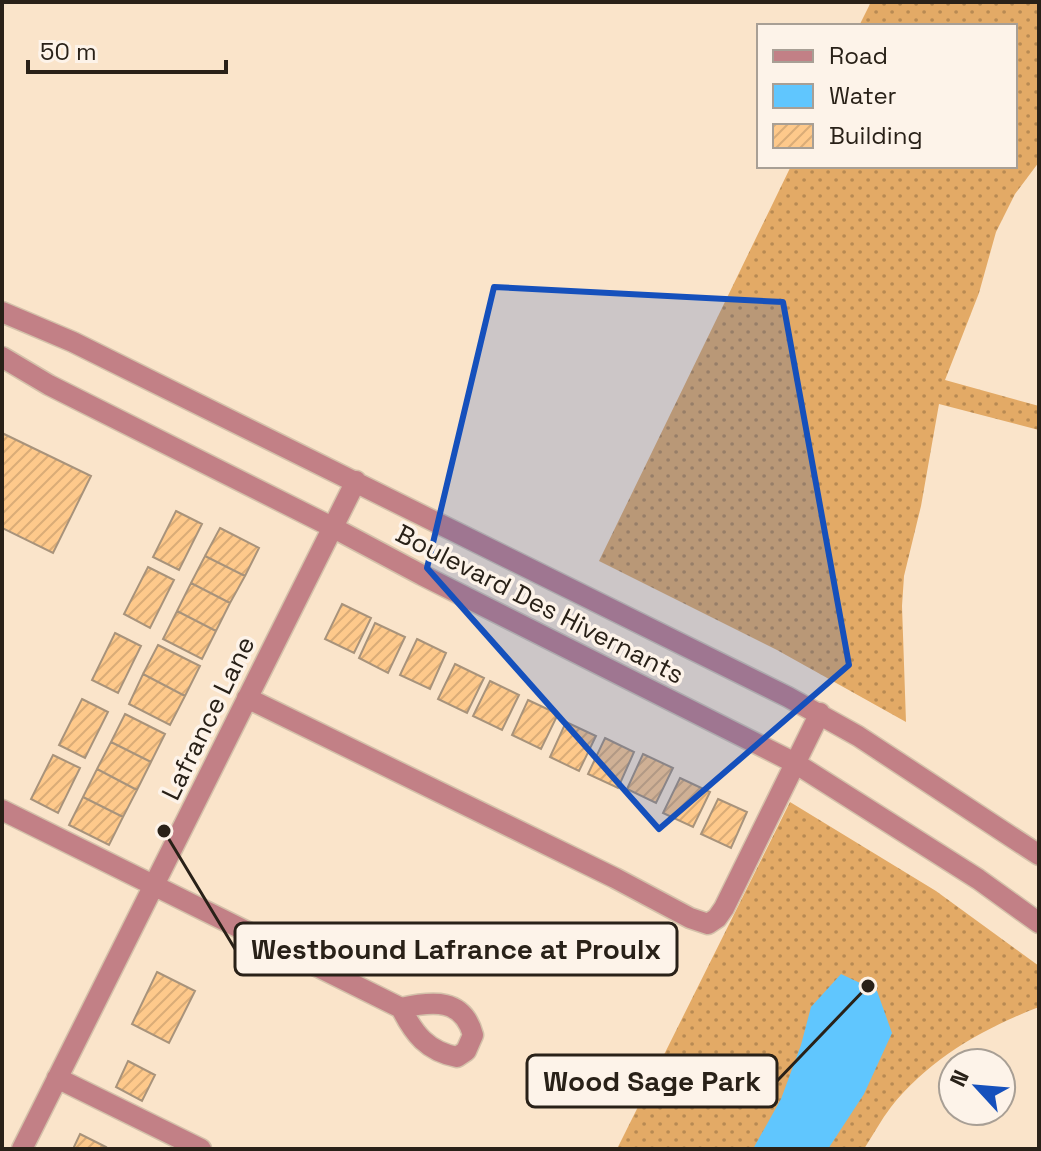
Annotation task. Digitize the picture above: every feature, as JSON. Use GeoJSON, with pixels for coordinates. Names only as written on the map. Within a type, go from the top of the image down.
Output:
{"type":"FeatureCollection","features":[{"type":"Feature","properties":{"kind":"street","name":"Boulevard Des Hivernants"},"geometry":{"type":"LineString","coordinates":[[2,312],[73,342],[820,713],[1039,855]]}},
{"type":"Feature","properties":{"kind":"street","name":"Boulevard Des Hivernants"},"geometry":{"type":"LineString","coordinates":[[2,357],[49,385],[795,763],[906,832],[1039,923]]}},
{"type":"Feature","properties":{"kind":"street","name":"Lafrance Lane"},"geometry":{"type":"LineString","coordinates":[[22,1149],[356,481]]}},
{"type":"Feature","properties":{"kind":"street"},"geometry":{"type":"LineString","coordinates":[[247,698],[615,878],[690,918],[708,924],[724,908],[820,713]]}},
{"type":"Feature","properties":{"kind":"street"},"geometry":{"type":"LineString","coordinates":[[3,812],[401,1008]]}},
{"type":"Feature","properties":{"kind":"street"},"geometry":{"type":"LineString","coordinates":[[57,1078],[201,1149]]}},
{"type":"Feature","properties":{"kind":"highlighted area"},"geometry":{"type":"Polygon","coordinates":[[[494,287],[783,302],[849,665],[659,829],[427,568],[494,287]]]}},
{"type":"Feature","properties":{"kind":"shaded area"},"geometry":{"type":"Polygon","coordinates":[[[871,2],[1039,2],[1039,162],[1015,194],[996,232],[979,293],[945,380],[1039,406],[1039,430],[939,404],[921,506],[904,576],[902,606],[906,722],[777,650],[599,561],[790,168],[1017,168],[1017,24],[860,24],[871,2]]]}},
{"type":"Feature","properties":{"kind":"shaded area"},"geometry":{"type":"Polygon","coordinates":[[[790,802],[936,891],[1039,966],[1039,1007],[997,1025],[958,1047],[937,1047],[937,1062],[891,1107],[864,1149],[617,1149],[790,802]]]}},
{"type":"Feature","properties":{"kind":"water"},"geometry":{"type":"Polygon","coordinates":[[[841,974],[877,991],[892,1033],[864,1094],[828,1149],[753,1149],[781,1099],[811,1007],[841,974]]]}},
{"type":"Feature","properties":{"kind":"building"},"geometry":{"type":"Polygon","coordinates":[[[2,433],[91,476],[53,553],[2,528],[2,433]]]}},
{"type":"Feature","properties":{"kind":"building"},"geometry":{"type":"Polygon","coordinates":[[[176,511],[202,524],[179,570],[153,557],[176,511]]]}},
{"type":"Feature","properties":{"kind":"building"},"geometry":{"type":"Polygon","coordinates":[[[220,528],[259,548],[245,576],[205,556],[220,528]]]}},
{"type":"Feature","properties":{"kind":"building"},"geometry":{"type":"Polygon","coordinates":[[[205,556],[245,576],[230,603],[191,583],[205,556]]]}},
{"type":"Feature","properties":{"kind":"building"},"geometry":{"type":"Polygon","coordinates":[[[148,567],[174,580],[150,628],[124,614],[148,567]]]}},
{"type":"Feature","properties":{"kind":"building"},"geometry":{"type":"Polygon","coordinates":[[[191,583],[230,603],[216,631],[177,611],[191,583]]]}},
{"type":"Feature","properties":{"kind":"building"},"geometry":{"type":"Polygon","coordinates":[[[342,604],[371,618],[354,653],[325,639],[342,604]]]}},
{"type":"Feature","properties":{"kind":"building"},"geometry":{"type":"Polygon","coordinates":[[[177,611],[216,631],[202,659],[163,639],[177,611]]]}},
{"type":"Feature","properties":{"kind":"building"},"geometry":{"type":"Polygon","coordinates":[[[375,623],[405,637],[388,673],[359,658],[375,623]]]}},
{"type":"Feature","properties":{"kind":"building"},"geometry":{"type":"Polygon","coordinates":[[[115,633],[141,646],[118,693],[92,680],[115,633]]]}},
{"type":"Feature","properties":{"kind":"building"},"geometry":{"type":"Polygon","coordinates":[[[417,639],[446,653],[430,689],[400,675],[417,639]]]}},
{"type":"Feature","properties":{"kind":"building"},"geometry":{"type":"Polygon","coordinates":[[[158,645],[200,666],[185,696],[143,674],[158,645]]]}},
{"type":"Feature","properties":{"kind":"building"},"geometry":{"type":"Polygon","coordinates":[[[455,664],[484,678],[467,713],[438,699],[455,664]]]}},
{"type":"Feature","properties":{"kind":"building"},"geometry":{"type":"Polygon","coordinates":[[[143,674],[185,696],[170,725],[129,704],[143,674]]]}},
{"type":"Feature","properties":{"kind":"building"},"geometry":{"type":"Polygon","coordinates":[[[490,681],[519,695],[502,730],[473,716],[490,681]]]}},
{"type":"Feature","properties":{"kind":"building"},"geometry":{"type":"Polygon","coordinates":[[[82,699],[108,712],[85,758],[59,745],[82,699]]]}},
{"type":"Feature","properties":{"kind":"building"},"geometry":{"type":"Polygon","coordinates":[[[528,700],[558,714],[541,749],[512,735],[528,700]]]}},
{"type":"Feature","properties":{"kind":"building"},"geometry":{"type":"Polygon","coordinates":[[[125,714],[165,734],[151,762],[111,742],[125,714]]]}},
{"type":"Feature","properties":{"kind":"building"},"geometry":{"type":"Polygon","coordinates":[[[566,722],[596,736],[579,771],[550,757],[566,722]]]}},
{"type":"Feature","properties":{"kind":"building"},"geometry":{"type":"Polygon","coordinates":[[[605,738],[634,752],[618,788],[588,774],[605,738]]]}},
{"type":"Feature","properties":{"kind":"building"},"geometry":{"type":"Polygon","coordinates":[[[111,742],[151,762],[137,790],[97,769],[111,742]]]}},
{"type":"Feature","properties":{"kind":"building"},"geometry":{"type":"Polygon","coordinates":[[[643,754],[673,768],[656,803],[627,789],[643,754]]]}},
{"type":"Feature","properties":{"kind":"building"},"geometry":{"type":"Polygon","coordinates":[[[53,755],[80,768],[58,813],[31,799],[53,755]]]}},
{"type":"Feature","properties":{"kind":"building"},"geometry":{"type":"Polygon","coordinates":[[[97,769],[137,790],[123,817],[83,797],[97,769]]]}},
{"type":"Feature","properties":{"kind":"building"},"geometry":{"type":"Polygon","coordinates":[[[680,778],[710,792],[693,827],[663,813],[680,778]]]}},
{"type":"Feature","properties":{"kind":"building"},"geometry":{"type":"Polygon","coordinates":[[[83,797],[123,817],[109,845],[69,825],[83,797]]]}},
{"type":"Feature","properties":{"kind":"building"},"geometry":{"type":"Polygon","coordinates":[[[718,799],[747,812],[731,848],[701,834],[718,799]]]}},
{"type":"Feature","properties":{"kind":"building"},"geometry":{"type":"Polygon","coordinates":[[[157,972],[195,991],[169,1043],[132,1024],[157,972]]]}},
{"type":"Feature","properties":{"kind":"building"},"geometry":{"type":"Polygon","coordinates":[[[128,1061],[155,1075],[142,1101],[116,1087],[128,1061]]]}},
{"type":"Feature","properties":{"kind":"building"},"geometry":{"type":"Polygon","coordinates":[[[80,1134],[106,1147],[105,1149],[73,1149],[80,1134]]]}},
{"type":"Feature","properties":{"kind":"place","name":"Westbound Lafrance at Proulx"},"geometry":{"type":"Point","coordinates":[164,831]}},
{"type":"Feature","properties":{"kind":"place","name":"Wood Sage Park"},"geometry":{"type":"Point","coordinates":[868,986]}}]}
